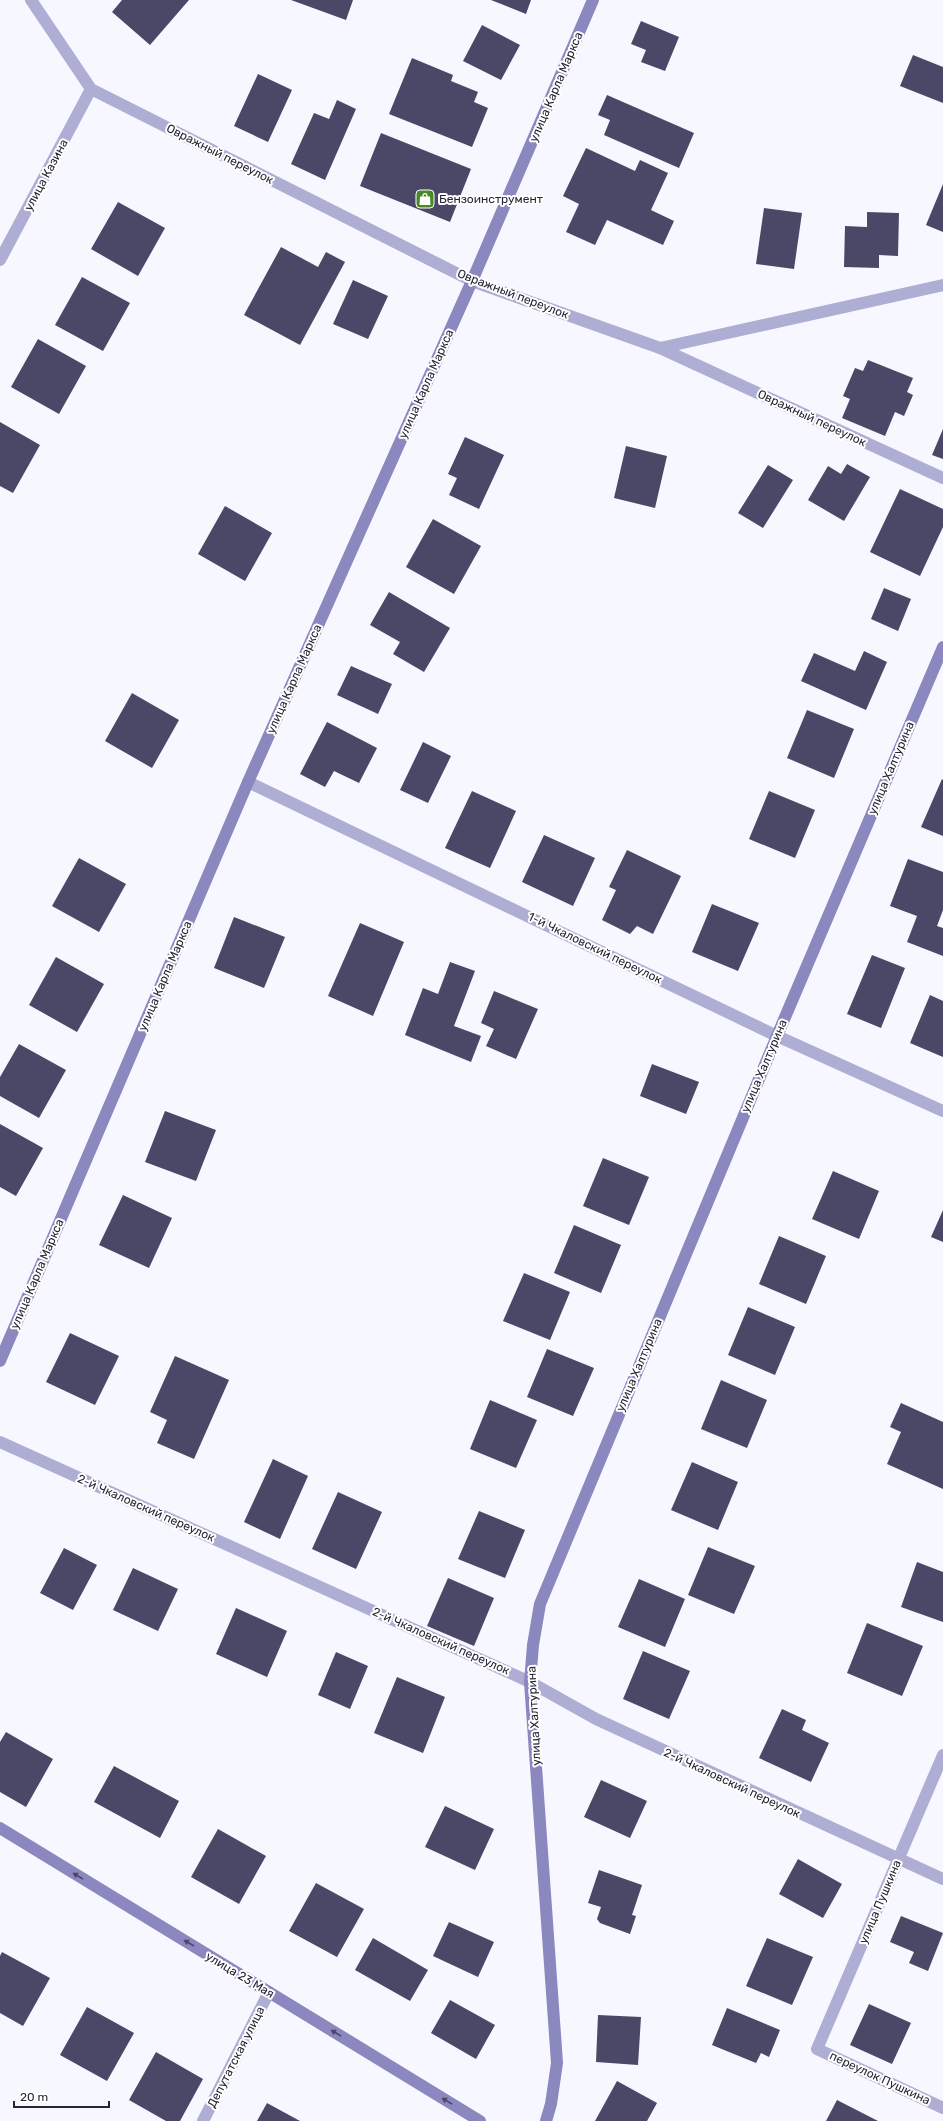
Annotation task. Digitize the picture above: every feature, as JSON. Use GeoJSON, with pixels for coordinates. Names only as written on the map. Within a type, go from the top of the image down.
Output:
{"type":"FeatureCollection","features":[{"type":"Feature","properties":{"kind":"street"},"geometry":{"type":"LineString","coordinates":[[30,0],[92,89]]}},
{"type":"Feature","properties":{"kind":"street","name":"улица Карла Маркса"},"geometry":{"type":"LineString","coordinates":[[0,1361],[248,782],[472,281],[593,0]]}},
{"type":"Feature","properties":{"kind":"street","name":"улица Казина"},"geometry":{"type":"LineString","coordinates":[[0,260],[92,89]]}},
{"type":"Feature","properties":{"kind":"street","name":"Овражный переулок"},"geometry":{"type":"LineString","coordinates":[[92,89],[472,281],[660,348],[943,478]]}},
{"type":"Feature","properties":{"kind":"street"},"geometry":{"type":"LineString","coordinates":[[660,348],[943,285]]}},
{"type":"Feature","properties":{"kind":"street","name":"улица Халтурина"},"geometry":{"type":"LineString","coordinates":[[546,2121],[552,2104],[557,2063],[530,1682],[533,1645],[540,1604],[777,1036],[943,647]]}},
{"type":"Feature","properties":{"kind":"street","name":"1-й Чкаловский переулок"},"geometry":{"type":"LineString","coordinates":[[248,782],[777,1036],[943,1111]]}},
{"type":"Feature","properties":{"kind":"street","name":"2-й Чкаловский переулок"},"geometry":{"type":"LineString","coordinates":[[0,1442],[530,1682],[596,1719],[898,1860],[943,1879]]}},
{"type":"Feature","properties":{"kind":"street","name":"улица Пушкина"},"geometry":{"type":"LineString","coordinates":[[817,2049],[943,1755]]}},
{"type":"Feature","properties":{"kind":"street","name":"улица 23 Мая"},"geometry":{"type":"LineString","coordinates":[[0,1828],[480,2121]]}},
{"type":"Feature","properties":{"kind":"street","name":"Депутатская улица"},"geometry":{"type":"LineString","coordinates":[[202,2121],[269,1992]]}},
{"type":"Feature","properties":{"kind":"street","name":"переулок Пушкина"},"geometry":{"type":"LineString","coordinates":[[817,2049],[943,2108]]}},
{"type":"Feature","properties":{"kind":"building"},"geometry":{"type":"Polygon","coordinates":[[[122,0],[189,0],[150,45],[112,12],[122,0]]]}},
{"type":"Feature","properties":{"kind":"building"},"geometry":{"type":"Polygon","coordinates":[[[291,0],[353,0],[346,20],[291,0]]]}},
{"type":"Feature","properties":{"kind":"building"},"geometry":{"type":"Polygon","coordinates":[[[491,0],[531,0],[526,14],[491,0]]]}},
{"type":"Feature","properties":{"kind":"building"},"geometry":{"type":"Polygon","coordinates":[[[641,21],[679,37],[665,71],[641,62],[646,50],[631,44],[641,21]]]}},
{"type":"Feature","properties":{"kind":"building"},"geometry":{"type":"Polygon","coordinates":[[[482,25],[520,45],[501,80],[463,61],[482,25]]]}},
{"type":"Feature","properties":{"kind":"building"},"geometry":{"type":"Polygon","coordinates":[[[913,55],[943,67],[943,103],[900,86],[913,55]]]}},
{"type":"Feature","properties":{"kind":"building"},"geometry":{"type":"Polygon","coordinates":[[[412,58],[453,75],[451,81],[478,92],[474,102],[488,108],[472,147],[389,114],[412,58]]]}},
{"type":"Feature","properties":{"kind":"building"},"geometry":{"type":"Polygon","coordinates":[[[258,74],[292,90],[268,142],[234,126],[258,74]]]}},
{"type":"Feature","properties":{"kind":"building"},"geometry":{"type":"Polygon","coordinates":[[[607,95],[694,133],[679,168],[604,135],[610,120],[598,115],[607,95]]]}},
{"type":"Feature","properties":{"kind":"building"},"geometry":{"type":"Polygon","coordinates":[[[337,100],[356,109],[325,180],[291,164],[314,113],[329,119],[337,100]]]}},
{"type":"Feature","properties":{"kind":"building"},"geometry":{"type":"Polygon","coordinates":[[[381,133],[471,169],[450,222],[360,186],[381,133]]]}},
{"type":"Feature","properties":{"kind":"building"},"geometry":{"type":"Polygon","coordinates":[[[586,148],[635,171],[640,160],[668,173],[651,210],[674,221],[663,245],[607,220],[595,245],[566,232],[579,204],[563,196],[586,148]]]}},
{"type":"Feature","properties":{"kind":"building"},"geometry":{"type":"Polygon","coordinates":[[[943,184],[943,232],[926,225],[943,184]]]}},
{"type":"Feature","properties":{"kind":"building"},"geometry":{"type":"Polygon","coordinates":[[[118,202],[165,228],[138,276],[91,249],[118,202]]]}},
{"type":"Feature","properties":{"kind":"building"},"geometry":{"type":"Polygon","coordinates":[[[764,208],[802,213],[794,269],[756,264],[764,208]]]}},
{"type":"Feature","properties":{"kind":"building"},"geometry":{"type":"Polygon","coordinates":[[[867,212],[899,213],[898,256],[879,255],[879,268],[844,267],[845,226],[867,227],[867,212]]]}},
{"type":"Feature","properties":{"kind":"building"},"geometry":{"type":"Polygon","coordinates":[[[281,247],[318,267],[326,252],[345,262],[300,345],[244,315],[281,247]]]}},
{"type":"Feature","properties":{"kind":"building"},"geometry":{"type":"Polygon","coordinates":[[[82,277],[130,303],[103,351],[55,325],[82,277]]]}},
{"type":"Feature","properties":{"kind":"building"},"geometry":{"type":"Polygon","coordinates":[[[353,280],[388,296],[368,339],[333,324],[353,280]]]}},
{"type":"Feature","properties":{"kind":"building"},"geometry":{"type":"Polygon","coordinates":[[[38,339],[86,366],[59,414],[11,387],[38,339]]]}},
{"type":"Feature","properties":{"kind":"building"},"geometry":{"type":"Polygon","coordinates":[[[868,360],[913,378],[907,392],[913,395],[904,416],[895,412],[885,436],[842,418],[850,399],[843,396],[855,368],[863,371],[868,360]]]}},
{"type":"Feature","properties":{"kind":"building"},"geometry":{"type":"Polygon","coordinates":[[[0,422],[40,445],[13,493],[0,486],[0,422]]]}},
{"type":"Feature","properties":{"kind":"building"},"geometry":{"type":"Polygon","coordinates":[[[943,429],[943,459],[932,455],[943,429]]]}},
{"type":"Feature","properties":{"kind":"building"},"geometry":{"type":"Polygon","coordinates":[[[465,437],[504,455],[479,509],[449,495],[457,478],[448,474],[465,437]]]}},
{"type":"Feature","properties":{"kind":"building"},"geometry":{"type":"Polygon","coordinates":[[[626,446],[667,456],[655,508],[614,498],[626,446]]]}},
{"type":"Feature","properties":{"kind":"building"},"geometry":{"type":"Polygon","coordinates":[[[847,464],[870,477],[844,521],[808,500],[828,466],[841,474],[847,464]]]}},
{"type":"Feature","properties":{"kind":"building"},"geometry":{"type":"Polygon","coordinates":[[[768,465],[793,480],[763,528],[738,513],[768,465]]]}},
{"type":"Feature","properties":{"kind":"building"},"geometry":{"type":"Polygon","coordinates":[[[900,489],[943,509],[943,527],[920,576],[870,552],[900,489]]]}},
{"type":"Feature","properties":{"kind":"building"},"geometry":{"type":"Polygon","coordinates":[[[225,506],[272,533],[245,581],[198,554],[225,506]]]}},
{"type":"Feature","properties":{"kind":"building"},"geometry":{"type":"Polygon","coordinates":[[[433,519],[481,546],[454,594],[406,567],[433,519]]]}},
{"type":"Feature","properties":{"kind":"building"},"geometry":{"type":"Polygon","coordinates":[[[884,588],[911,599],[898,631],[871,619],[884,588]]]}},
{"type":"Feature","properties":{"kind":"building"},"geometry":{"type":"Polygon","coordinates":[[[389,592],[450,628],[424,672],[393,654],[400,642],[370,625],[389,592]]]}},
{"type":"Feature","properties":{"kind":"building"},"geometry":{"type":"Polygon","coordinates":[[[864,651],[887,662],[866,710],[801,681],[814,653],[855,671],[864,651]]]}},
{"type":"Feature","properties":{"kind":"building"},"geometry":{"type":"Polygon","coordinates":[[[351,666],[392,684],[378,714],[337,695],[351,666]]]}},
{"type":"Feature","properties":{"kind":"building"},"geometry":{"type":"Polygon","coordinates":[[[132,693],[179,720],[152,768],[105,741],[132,693]]]}},
{"type":"Feature","properties":{"kind":"building"},"geometry":{"type":"Polygon","coordinates":[[[807,710],[854,729],[834,778],[787,758],[807,710]]]}},
{"type":"Feature","properties":{"kind":"building"},"geometry":{"type":"Polygon","coordinates":[[[327,722],[377,748],[359,783],[334,771],[325,787],[300,774],[327,722]]]}},
{"type":"Feature","properties":{"kind":"building"},"geometry":{"type":"Polygon","coordinates":[[[423,742],[451,756],[428,803],[400,790],[423,742]]]}},
{"type":"Feature","properties":{"kind":"building"},"geometry":{"type":"Polygon","coordinates":[[[942,779],[943,780],[943,836],[921,827],[942,779]]]}},
{"type":"Feature","properties":{"kind":"building"},"geometry":{"type":"Polygon","coordinates":[[[472,791],[516,811],[490,868],[445,848],[472,791]]]}},
{"type":"Feature","properties":{"kind":"building"},"geometry":{"type":"Polygon","coordinates":[[[769,791],[815,810],[795,858],[749,839],[769,791]]]}},
{"type":"Feature","properties":{"kind":"building"},"geometry":{"type":"Polygon","coordinates":[[[544,835],[595,858],[573,906],[522,882],[544,835]]]}},
{"type":"Feature","properties":{"kind":"building"},"geometry":{"type":"Polygon","coordinates":[[[627,850],[681,876],[653,934],[637,926],[630,934],[602,920],[616,890],[609,887],[627,850]]]}},
{"type":"Feature","properties":{"kind":"building"},"geometry":{"type":"Polygon","coordinates":[[[79,858],[126,884],[99,932],[52,906],[79,858]]]}},
{"type":"Feature","properties":{"kind":"building"},"geometry":{"type":"Polygon","coordinates":[[[908,859],[943,872],[943,910],[937,926],[943,928],[943,956],[907,942],[917,916],[890,906],[908,859]]]}},
{"type":"Feature","properties":{"kind":"building"},"geometry":{"type":"Polygon","coordinates":[[[712,904],[759,923],[738,971],[692,952],[712,904]]]}},
{"type":"Feature","properties":{"kind":"building"},"geometry":{"type":"Polygon","coordinates":[[[234,917],[285,937],[264,988],[214,968],[234,917]]]}},
{"type":"Feature","properties":{"kind":"building"},"geometry":{"type":"Polygon","coordinates":[[[360,923],[404,942],[373,1016],[328,996],[360,923]]]}},
{"type":"Feature","properties":{"kind":"building"},"geometry":{"type":"Polygon","coordinates":[[[872,955],[905,968],[881,1028],[847,1014],[872,955]]]}},
{"type":"Feature","properties":{"kind":"building"},"geometry":{"type":"Polygon","coordinates":[[[56,957],[104,984],[77,1032],[29,1005],[56,957]]]}},
{"type":"Feature","properties":{"kind":"building"},"geometry":{"type":"Polygon","coordinates":[[[450,962],[475,971],[454,1026],[481,1036],[471,1062],[405,1035],[423,988],[438,994],[450,962]]]}},
{"type":"Feature","properties":{"kind":"building"},"geometry":{"type":"Polygon","coordinates":[[[494,991],[538,1009],[516,1059],[486,1046],[494,1029],[481,1023],[494,991]]]}},
{"type":"Feature","properties":{"kind":"building"},"geometry":{"type":"Polygon","coordinates":[[[930,995],[943,1001],[943,1057],[910,1043],[930,995]]]}},
{"type":"Feature","properties":{"kind":"building"},"geometry":{"type":"Polygon","coordinates":[[[19,1044],[66,1070],[39,1118],[0,1096],[0,1077],[19,1044]]]}},
{"type":"Feature","properties":{"kind":"building"},"geometry":{"type":"Polygon","coordinates":[[[652,1064],[699,1082],[686,1114],[640,1096],[652,1064]]]}},
{"type":"Feature","properties":{"kind":"building"},"geometry":{"type":"Polygon","coordinates":[[[165,1111],[216,1130],[196,1181],[145,1162],[165,1111]]]}},
{"type":"Feature","properties":{"kind":"building"},"geometry":{"type":"Polygon","coordinates":[[[0,1124],[43,1148],[16,1196],[0,1187],[0,1124]]]}},
{"type":"Feature","properties":{"kind":"building"},"geometry":{"type":"Polygon","coordinates":[[[603,1158],[649,1177],[629,1225],[583,1206],[603,1158]]]}},
{"type":"Feature","properties":{"kind":"building"},"geometry":{"type":"Polygon","coordinates":[[[833,1171],[879,1191],[859,1239],[812,1219],[833,1171]]]}},
{"type":"Feature","properties":{"kind":"building"},"geometry":{"type":"Polygon","coordinates":[[[123,1195],[172,1218],[149,1268],[99,1245],[123,1195]]]}},
{"type":"Feature","properties":{"kind":"building"},"geometry":{"type":"Polygon","coordinates":[[[943,1210],[943,1242],[931,1237],[943,1210]]]}},
{"type":"Feature","properties":{"kind":"building"},"geometry":{"type":"Polygon","coordinates":[[[574,1225],[621,1245],[601,1293],[554,1273],[574,1225]]]}},
{"type":"Feature","properties":{"kind":"building"},"geometry":{"type":"Polygon","coordinates":[[[779,1236],[826,1256],[806,1304],[759,1284],[779,1236]]]}},
{"type":"Feature","properties":{"kind":"building"},"geometry":{"type":"Polygon","coordinates":[[[524,1273],[570,1292],[550,1340],[503,1321],[524,1273]]]}},
{"type":"Feature","properties":{"kind":"building"},"geometry":{"type":"Polygon","coordinates":[[[748,1307],[795,1327],[775,1375],[728,1355],[748,1307]]]}},
{"type":"Feature","properties":{"kind":"building"},"geometry":{"type":"Polygon","coordinates":[[[70,1333],[119,1356],[95,1405],[46,1382],[70,1333]]]}},
{"type":"Feature","properties":{"kind":"building"},"geometry":{"type":"Polygon","coordinates":[[[547,1349],[594,1368],[573,1416],[527,1397],[547,1349]]]}},
{"type":"Feature","properties":{"kind":"building"},"geometry":{"type":"Polygon","coordinates":[[[175,1356],[229,1380],[194,1459],[157,1443],[167,1420],[150,1412],[175,1356]]]}},
{"type":"Feature","properties":{"kind":"building"},"geometry":{"type":"Polygon","coordinates":[[[721,1380],[767,1400],[747,1448],[701,1429],[721,1380]]]}},
{"type":"Feature","properties":{"kind":"building"},"geometry":{"type":"Polygon","coordinates":[[[490,1400],[537,1420],[516,1468],[470,1449],[490,1400]]]}},
{"type":"Feature","properties":{"kind":"building"},"geometry":{"type":"Polygon","coordinates":[[[901,1403],[943,1422],[943,1489],[887,1464],[901,1432],[890,1427],[901,1403]]]}},
{"type":"Feature","properties":{"kind":"building"},"geometry":{"type":"Polygon","coordinates":[[[273,1459],[308,1476],[280,1539],[244,1522],[273,1459]]]}},
{"type":"Feature","properties":{"kind":"building"},"geometry":{"type":"Polygon","coordinates":[[[692,1462],[738,1482],[718,1530],[671,1510],[692,1462]]]}},
{"type":"Feature","properties":{"kind":"building"},"geometry":{"type":"Polygon","coordinates":[[[338,1492],[382,1512],[356,1569],[312,1549],[338,1492]]]}},
{"type":"Feature","properties":{"kind":"building"},"geometry":{"type":"Polygon","coordinates":[[[479,1511],[525,1530],[505,1578],[458,1559],[479,1511]]]}},
{"type":"Feature","properties":{"kind":"building"},"geometry":{"type":"Polygon","coordinates":[[[708,1547],[755,1566],[734,1614],[688,1595],[708,1547]]]}},
{"type":"Feature","properties":{"kind":"building"},"geometry":{"type":"Polygon","coordinates":[[[64,1548],[97,1565],[73,1610],[40,1593],[64,1548]]]}},
{"type":"Feature","properties":{"kind":"building"},"geometry":{"type":"Polygon","coordinates":[[[917,1562],[943,1572],[943,1622],[901,1607],[917,1562]]]}},
{"type":"Feature","properties":{"kind":"building"},"geometry":{"type":"Polygon","coordinates":[[[133,1568],[178,1589],[158,1631],[113,1610],[133,1568]]]}},
{"type":"Feature","properties":{"kind":"building"},"geometry":{"type":"Polygon","coordinates":[[[448,1578],[494,1598],[474,1646],[427,1626],[448,1578]]]}},
{"type":"Feature","properties":{"kind":"building"},"geometry":{"type":"Polygon","coordinates":[[[639,1579],[685,1599],[665,1647],[618,1627],[639,1579]]]}},
{"type":"Feature","properties":{"kind":"building"},"geometry":{"type":"Polygon","coordinates":[[[236,1608],[287,1631],[267,1677],[216,1654],[236,1608]]]}},
{"type":"Feature","properties":{"kind":"building"},"geometry":{"type":"Polygon","coordinates":[[[867,1623],[923,1646],[902,1696],[847,1673],[867,1623]]]}},
{"type":"Feature","properties":{"kind":"building"},"geometry":{"type":"Polygon","coordinates":[[[643,1651],[690,1671],[669,1719],[623,1699],[643,1651]]]}},
{"type":"Feature","properties":{"kind":"building"},"geometry":{"type":"Polygon","coordinates":[[[336,1652],[368,1666],[350,1709],[318,1695],[336,1652]]]}},
{"type":"Feature","properties":{"kind":"building"},"geometry":{"type":"Polygon","coordinates":[[[397,1677],[445,1697],[423,1753],[374,1733],[397,1677]]]}},
{"type":"Feature","properties":{"kind":"building"},"geometry":{"type":"Polygon","coordinates":[[[782,1709],[806,1720],[802,1730],[829,1743],[811,1782],[759,1758],[782,1709]]]}},
{"type":"Feature","properties":{"kind":"building"},"geometry":{"type":"Polygon","coordinates":[[[6,1732],[53,1759],[26,1807],[0,1792],[0,1742],[6,1732]]]}},
{"type":"Feature","properties":{"kind":"building"},"geometry":{"type":"Polygon","coordinates":[[[114,1766],[179,1801],[160,1838],[94,1802],[114,1766]]]}},
{"type":"Feature","properties":{"kind":"building"},"geometry":{"type":"Polygon","coordinates":[[[601,1780],[647,1801],[630,1838],[584,1817],[601,1780]]]}},
{"type":"Feature","properties":{"kind":"building"},"geometry":{"type":"Polygon","coordinates":[[[445,1806],[494,1829],[475,1870],[425,1847],[445,1806]]]}},
{"type":"Feature","properties":{"kind":"building"},"geometry":{"type":"Polygon","coordinates":[[[218,1829],[266,1856],[239,1904],[191,1877],[218,1829]]]}},
{"type":"Feature","properties":{"kind":"building"},"geometry":{"type":"Polygon","coordinates":[[[798,1859],[842,1884],[823,1918],[779,1894],[798,1859]]]}},
{"type":"Feature","properties":{"kind":"building"},"geometry":{"type":"Polygon","coordinates":[[[599,1870],[642,1885],[632,1915],[636,1916],[630,1934],[600,1923],[597,1919],[601,1907],[588,1903],[599,1870]]]}},
{"type":"Feature","properties":{"kind":"building"},"geometry":{"type":"Polygon","coordinates":[[[316,1883],[364,1909],[337,1957],[289,1931],[316,1883]]]}},
{"type":"Feature","properties":{"kind":"building"},"geometry":{"type":"Polygon","coordinates":[[[901,1916],[943,1933],[928,1971],[909,1963],[914,1952],[890,1942],[901,1916]]]}},
{"type":"Feature","properties":{"kind":"building"},"geometry":{"type":"Polygon","coordinates":[[[449,1922],[494,1942],[478,1977],[433,1956],[449,1922]]]}},
{"type":"Feature","properties":{"kind":"building"},"geometry":{"type":"Polygon","coordinates":[[[373,1938],[428,1970],[410,2001],[355,1970],[373,1938]]]}},
{"type":"Feature","properties":{"kind":"building"},"geometry":{"type":"Polygon","coordinates":[[[767,1938],[813,1957],[792,2005],[746,1986],[767,1938]]]}},
{"type":"Feature","properties":{"kind":"building"},"geometry":{"type":"Polygon","coordinates":[[[2,1952],[50,1978],[23,2026],[0,2013],[0,1956],[2,1952]]]}},
{"type":"Feature","properties":{"kind":"building"},"geometry":{"type":"Polygon","coordinates":[[[450,2000],[495,2025],[476,2059],[431,2033],[450,2000]]]}},
{"type":"Feature","properties":{"kind":"building"},"geometry":{"type":"Polygon","coordinates":[[[869,2004],[911,2023],[892,2064],[850,2045],[869,2004]]]}},
{"type":"Feature","properties":{"kind":"building"},"geometry":{"type":"Polygon","coordinates":[[[87,2007],[134,2033],[107,2081],[60,2055],[87,2007]]]}},
{"type":"Feature","properties":{"kind":"building"},"geometry":{"type":"Polygon","coordinates":[[[727,2008],[780,2030],[769,2057],[761,2053],[756,2063],[712,2045],[727,2008]]]}},
{"type":"Feature","properties":{"kind":"building"},"geometry":{"type":"Polygon","coordinates":[[[598,2015],[641,2017],[638,2065],[596,2062],[598,2015]]]}},
{"type":"Feature","properties":{"kind":"building"},"geometry":{"type":"Polygon","coordinates":[[[156,2052],[203,2079],[180,2121],[166,2121],[129,2100],[156,2052]]]}},
{"type":"Feature","properties":{"kind":"building"},"geometry":{"type":"Polygon","coordinates":[[[617,2081],[657,2103],[647,2121],[595,2121],[617,2081]]]}},
{"type":"Feature","properties":{"kind":"building"},"geometry":{"type":"Polygon","coordinates":[[[837,2100],[878,2121],[826,2121],[837,2100]]]}},
{"type":"Feature","properties":{"kind":"building"},"geometry":{"type":"Polygon","coordinates":[[[267,2103],[300,2121],[257,2121],[267,2103]]]}},
{"type":"Feature","properties":{"kind":"place","name":"Бензоинструмент"},"geometry":{"type":"Point","coordinates":[425,199]}}]}
